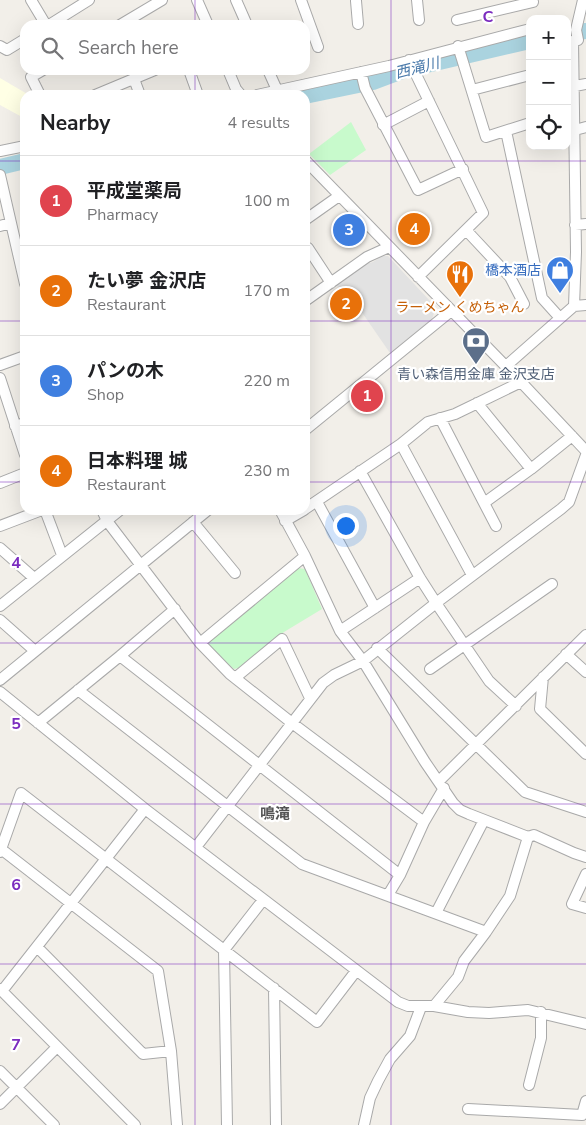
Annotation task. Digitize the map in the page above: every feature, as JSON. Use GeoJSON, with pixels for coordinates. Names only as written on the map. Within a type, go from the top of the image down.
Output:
{"type":"FeatureCollection","features":[{"type":"Feature","properties":{"kind":"street"},"geometry":{"type":"LineString","coordinates":[[31,0],[44,20]]}},
{"type":"Feature","properties":{"kind":"street"},"geometry":{"type":"LineString","coordinates":[[55,20],[89,0]]}},
{"type":"Feature","properties":{"kind":"street"},"geometry":{"type":"LineString","coordinates":[[128,20],[162,0]]}},
{"type":"Feature","properties":{"kind":"street"},"geometry":{"type":"LineString","coordinates":[[197,0],[206,20]]}},
{"type":"Feature","properties":{"kind":"street"},"geometry":{"type":"LineString","coordinates":[[236,0],[245,20]]}},
{"type":"Feature","properties":{"kind":"street"},"geometry":{"type":"LineString","coordinates":[[301,0],[308,20]]}},
{"type":"Feature","properties":{"kind":"street"},"geometry":{"type":"LineString","coordinates":[[358,24],[356,0],[360,0]]}},
{"type":"Feature","properties":{"kind":"street"},"geometry":{"type":"LineString","coordinates":[[417,0],[419,20]]}},
{"type":"Feature","properties":{"kind":"street"},"geometry":{"type":"LineString","coordinates":[[457,20],[533,2],[532,0]]}},
{"type":"Feature","properties":{"kind":"street"},"geometry":{"type":"LineString","coordinates":[[574,306],[576,287],[575,130],[571,110],[575,86],[573,41],[580,30],[584,0]]}},
{"type":"Feature","properties":{"kind":"street"},"geometry":{"type":"LineString","coordinates":[[310,25],[318,47]]}},
{"type":"Feature","properties":{"kind":"street"},"geometry":{"type":"LineString","coordinates":[[270,75],[278,90],[364,80],[460,54],[526,30]]}},
{"type":"Feature","properties":{"kind":"street"},"geometry":{"type":"LineString","coordinates":[[0,46],[7,50],[20,42]]}},
{"type":"Feature","properties":{"kind":"street"},"geometry":{"type":"LineString","coordinates":[[460,54],[486,138],[526,124]]}},
{"type":"Feature","properties":{"kind":"street"},"geometry":{"type":"LineString","coordinates":[[412,66],[483,212],[418,277]]}},
{"type":"Feature","properties":{"kind":"street"},"geometry":{"type":"LineString","coordinates":[[34,75],[31,77],[38,90]]}},
{"type":"Feature","properties":{"kind":"street"},"geometry":{"type":"LineString","coordinates":[[107,90],[143,75]]}},
{"type":"Feature","properties":{"kind":"street"},"geometry":{"type":"LineString","coordinates":[[191,75],[196,90]]}},
{"type":"Feature","properties":{"kind":"street"},"geometry":{"type":"LineString","coordinates":[[230,75],[237,90]]}},
{"type":"Feature","properties":{"kind":"street"},"geometry":{"type":"LineString","coordinates":[[472,90],[526,76]]}},
{"type":"Feature","properties":{"kind":"street"},"geometry":{"type":"LineString","coordinates":[[134,79],[138,90]]}},
{"type":"Feature","properties":{"kind":"street"},"geometry":{"type":"LineString","coordinates":[[364,80],[383,125],[418,190],[463,169]]}},
{"type":"Feature","properties":{"kind":"street"},"geometry":{"type":"LineString","coordinates":[[575,86],[586,84]]}},
{"type":"Feature","properties":{"kind":"street"},"geometry":{"type":"LineString","coordinates":[[383,125],[429,101]]}},
{"type":"Feature","properties":{"kind":"street"},"geometry":{"type":"LineString","coordinates":[[575,130],[586,127]]}},
{"type":"Feature","properties":{"kind":"street"},"geometry":{"type":"LineString","coordinates":[[506,131],[542,298],[560,318]]}},
{"type":"Feature","properties":{"kind":"street"},"geometry":{"type":"LineString","coordinates":[[0,151],[20,147]]}},
{"type":"Feature","properties":{"kind":"street"},"geometry":{"type":"LineString","coordinates":[[310,165],[506,366],[586,451]]}},
{"type":"Feature","properties":{"kind":"street"},"geometry":{"type":"LineString","coordinates":[[0,176],[5,224],[20,269]]}},
{"type":"Feature","properties":{"kind":"street"},"geometry":{"type":"LineString","coordinates":[[575,180],[586,178]]}},
{"type":"Feature","properties":{"kind":"street"},"geometry":{"type":"LineString","coordinates":[[310,216],[339,196]]}},
{"type":"Feature","properties":{"kind":"street"},"geometry":{"type":"LineString","coordinates":[[575,225],[586,224]]}},
{"type":"Feature","properties":{"kind":"street"},"geometry":{"type":"LineString","coordinates":[[466,230],[510,277],[524,304]]}},
{"type":"Feature","properties":{"kind":"street"},"geometry":{"type":"LineString","coordinates":[[310,298],[367,257],[388,247]]}},
{"type":"Feature","properties":{"kind":"street"},"geometry":{"type":"LineString","coordinates":[[310,251],[331,283]]}},
{"type":"Feature","properties":{"kind":"street"},"geometry":{"type":"LineString","coordinates":[[506,366],[574,306],[586,305]]}},
{"type":"Feature","properties":{"kind":"street"},"geometry":{"type":"LineString","coordinates":[[310,426],[451,311]]}},
{"type":"Feature","properties":{"kind":"street"},"geometry":{"type":"LineString","coordinates":[[0,365],[20,358]]}},
{"type":"Feature","properties":{"kind":"street"},"geometry":{"type":"LineString","coordinates":[[0,378],[20,440]]}},
{"type":"Feature","properties":{"kind":"street"},"geometry":{"type":"LineString","coordinates":[[310,507],[401,444],[428,422],[455,414],[521,382]]}},
{"type":"Feature","properties":{"kind":"street"},"geometry":{"type":"LineString","coordinates":[[477,403],[531,469]]}},
{"type":"Feature","properties":{"kind":"street"},"geometry":{"type":"LineString","coordinates":[[440,418],[496,526]]}},
{"type":"Feature","properties":{"kind":"street"},"geometry":{"type":"LineString","coordinates":[[15,426],[20,424]]}},
{"type":"Feature","properties":{"kind":"street"},"geometry":{"type":"LineString","coordinates":[[484,503],[572,436]]}},
{"type":"Feature","properties":{"kind":"street"},"geometry":{"type":"LineString","coordinates":[[401,444],[472,575]]}},
{"type":"Feature","properties":{"kind":"street"},"geometry":{"type":"LineString","coordinates":[[196,847],[323,683],[334,675],[363,662],[378,648],[569,502],[586,455]]}},
{"type":"Feature","properties":{"kind":"street"},"geometry":{"type":"LineString","coordinates":[[360,471],[436,603],[489,681],[516,706]]}},
{"type":"Feature","properties":{"kind":"street"},"geometry":{"type":"LineString","coordinates":[[0,483],[20,475]]}},
{"type":"Feature","properties":{"kind":"street"},"geometry":{"type":"LineString","coordinates":[[318,502],[375,608]]}},
{"type":"Feature","properties":{"kind":"street"},"geometry":{"type":"LineString","coordinates":[[0,526],[30,515]]}},
{"type":"Feature","properties":{"kind":"street"},"geometry":{"type":"LineString","coordinates":[[45,515],[62,555]]}},
{"type":"Feature","properties":{"kind":"street"},"geometry":{"type":"LineString","coordinates":[[104,515],[106,521],[200,643],[235,678],[424,822]]}},
{"type":"Feature","properties":{"kind":"street"},"geometry":{"type":"LineString","coordinates":[[0,606],[114,515]]}},
{"type":"Feature","properties":{"kind":"street"},"geometry":{"type":"LineString","coordinates":[[0,680],[202,515]]}},
{"type":"Feature","properties":{"kind":"street"},"geometry":{"type":"LineString","coordinates":[[282,515],[305,556],[340,631],[363,662],[441,785],[460,810],[528,837],[534,835],[586,857]]}},
{"type":"Feature","properties":{"kind":"street"},"geometry":{"type":"LineString","coordinates":[[285,521],[295,515]]}},
{"type":"Feature","properties":{"kind":"street"},"geometry":{"type":"LineString","coordinates":[[193,522],[236,573]]}},
{"type":"Feature","properties":{"kind":"street"},"geometry":{"type":"LineString","coordinates":[[0,548],[34,578]]}},
{"type":"Feature","properties":{"kind":"street"},"geometry":{"type":"LineString","coordinates":[[200,643],[305,556]]}},
{"type":"Feature","properties":{"kind":"street"},"geometry":{"type":"LineString","coordinates":[[340,631],[420,578]]}},
{"type":"Feature","properties":{"kind":"street"},"geometry":{"type":"LineString","coordinates":[[430,669],[552,584]]}},
{"type":"Feature","properties":{"kind":"street"},"geometry":{"type":"LineString","coordinates":[[38,723],[175,609]]}},
{"type":"Feature","properties":{"kind":"street"},"geometry":{"type":"LineString","coordinates":[[0,620],[35,651]]}},
{"type":"Feature","properties":{"kind":"street"},"geometry":{"type":"LineString","coordinates":[[388,895],[400,875],[441,785],[476,745],[586,634]]}},
{"type":"Feature","properties":{"kind":"street"},"geometry":{"type":"LineString","coordinates":[[235,678],[282,639],[310,698]]}},
{"type":"Feature","properties":{"kind":"street"},"geometry":{"type":"LineString","coordinates":[[378,648],[525,792],[586,812]]}},
{"type":"Feature","properties":{"kind":"street"},"geometry":{"type":"LineString","coordinates":[[566,654],[586,672]]}},
{"type":"Feature","properties":{"kind":"street"},"geometry":{"type":"LineString","coordinates":[[120,656],[400,875]]}},
{"type":"Feature","properties":{"kind":"street"},"geometry":{"type":"LineString","coordinates":[[543,678],[540,709],[586,754]]}},
{"type":"Feature","properties":{"kind":"street"},"geometry":{"type":"LineString","coordinates":[[78,690],[302,864],[486,932]]}},
{"type":"Feature","properties":{"kind":"street"},"geometry":{"type":"LineString","coordinates":[[0,692],[263,900],[398,1002],[408,1006],[434,1006],[468,1012],[488,1013],[528,1010],[586,1024]]}},
{"type":"Feature","properties":{"kind":"street"},"geometry":{"type":"LineString","coordinates":[[177,1125],[171,1051],[158,971],[1,850],[22,793],[317,1022],[356,971]]}},
{"type":"Feature","properties":{"kind":"street"},"geometry":{"type":"LineString","coordinates":[[135,1125],[1,990],[37,947],[145,808]]}},
{"type":"Feature","properties":{"kind":"street"},"geometry":{"type":"LineString","coordinates":[[436,913],[484,820]]}},
{"type":"Feature","properties":{"kind":"street"},"geometry":{"type":"LineString","coordinates":[[434,1006],[458,977],[464,961],[510,896],[528,837]]}},
{"type":"Feature","properties":{"kind":"street"},"geometry":{"type":"LineString","coordinates":[[586,874],[572,904],[586,908]]}},
{"type":"Feature","properties":{"kind":"street"},"geometry":{"type":"LineString","coordinates":[[227,1125],[224,950],[263,900]]}},
{"type":"Feature","properties":{"kind":"street"},"geometry":{"type":"LineString","coordinates":[[37,947],[143,1054],[171,1051]]}},
{"type":"Feature","properties":{"kind":"street"},"geometry":{"type":"LineString","coordinates":[[274,988],[276,1125]]}},
{"type":"Feature","properties":{"kind":"street"},"geometry":{"type":"LineString","coordinates":[[364,1125],[370,1098],[378,1081],[390,1059],[410,1036],[421,1007]]}},
{"type":"Feature","properties":{"kind":"street"},"geometry":{"type":"LineString","coordinates":[[529,1085],[541,1038],[541,1012]]}},
{"type":"Feature","properties":{"kind":"street"},"geometry":{"type":"LineString","coordinates":[[0,1104],[57,1047]]}},
{"type":"Feature","properties":{"kind":"street"},"geometry":{"type":"LineString","coordinates":[[0,1071],[54,1125]]}},
{"type":"Feature","properties":{"kind":"street"},"geometry":{"type":"LineString","coordinates":[[468,1109],[582,1115],[586,1101]]}},
{"type":"Feature","properties":{"kind":"shaded area"},"geometry":{"type":"Polygon","coordinates":[[[0,78],[20,90],[20,116],[0,105],[0,78]]]}},
{"type":"Feature","properties":{"kind":"shaded area"},"geometry":{"type":"Polygon","coordinates":[[[382,256],[388,256],[430,301],[434,313],[432,319],[390,353],[352,298],[336,285],[362,265],[373,262],[382,256]]]}},
{"type":"Feature","properties":{"kind":"green space"},"geometry":{"type":"Polygon","coordinates":[[[351,122],[366,150],[330,175],[310,153],[351,122]]]}},
{"type":"Feature","properties":{"kind":"green space"},"geometry":{"type":"Polygon","coordinates":[[[298,568],[305,569],[322,609],[284,632],[238,668],[234,669],[208,645],[209,640],[298,568]]]}},
{"type":"Feature","properties":{"kind":"waterway","name":"西滝川"},"geometry":{"type":"LineString","coordinates":[[571,33],[586,31]]}},
{"type":"Feature","properties":{"kind":"waterway","name":"西滝川"},"geometry":{"type":"LineString","coordinates":[[310,95],[373,82],[405,70],[526,42]]}},
{"type":"Feature","properties":{"kind":"waterway","name":"西滝川"},"geometry":{"type":"LineString","coordinates":[[0,167],[20,162]]}},
{"type":"Feature","properties":{"kind":"place","name":"日本料理 城"},"geometry":{"type":"Point","coordinates":[414,229]}},
{"type":"Feature","properties":{"kind":"place","name":"パンの木"},"geometry":{"type":"Point","coordinates":[349,230]}},
{"type":"Feature","properties":{"kind":"place","name":"橋本酒店"},"geometry":{"type":"Point","coordinates":[560,294]}},
{"type":"Feature","properties":{"kind":"place","name":"ラーメン くめちゃん"},"geometry":{"type":"Point","coordinates":[460,298]}},
{"type":"Feature","properties":{"kind":"place","name":"たい夢 金沢店"},"geometry":{"type":"Point","coordinates":[346,304]}},
{"type":"Feature","properties":{"kind":"place","name":"青い森信用金庫 金沢支店"},"geometry":{"type":"Point","coordinates":[476,365]}},
{"type":"Feature","properties":{"kind":"place","name":"平成堂薬局"},"geometry":{"type":"Point","coordinates":[367,396]}},
{"type":"Feature","properties":{"kind":"district","name":"鳴滝"},"geometry":{"type":"Point","coordinates":[275,814]}}]}
